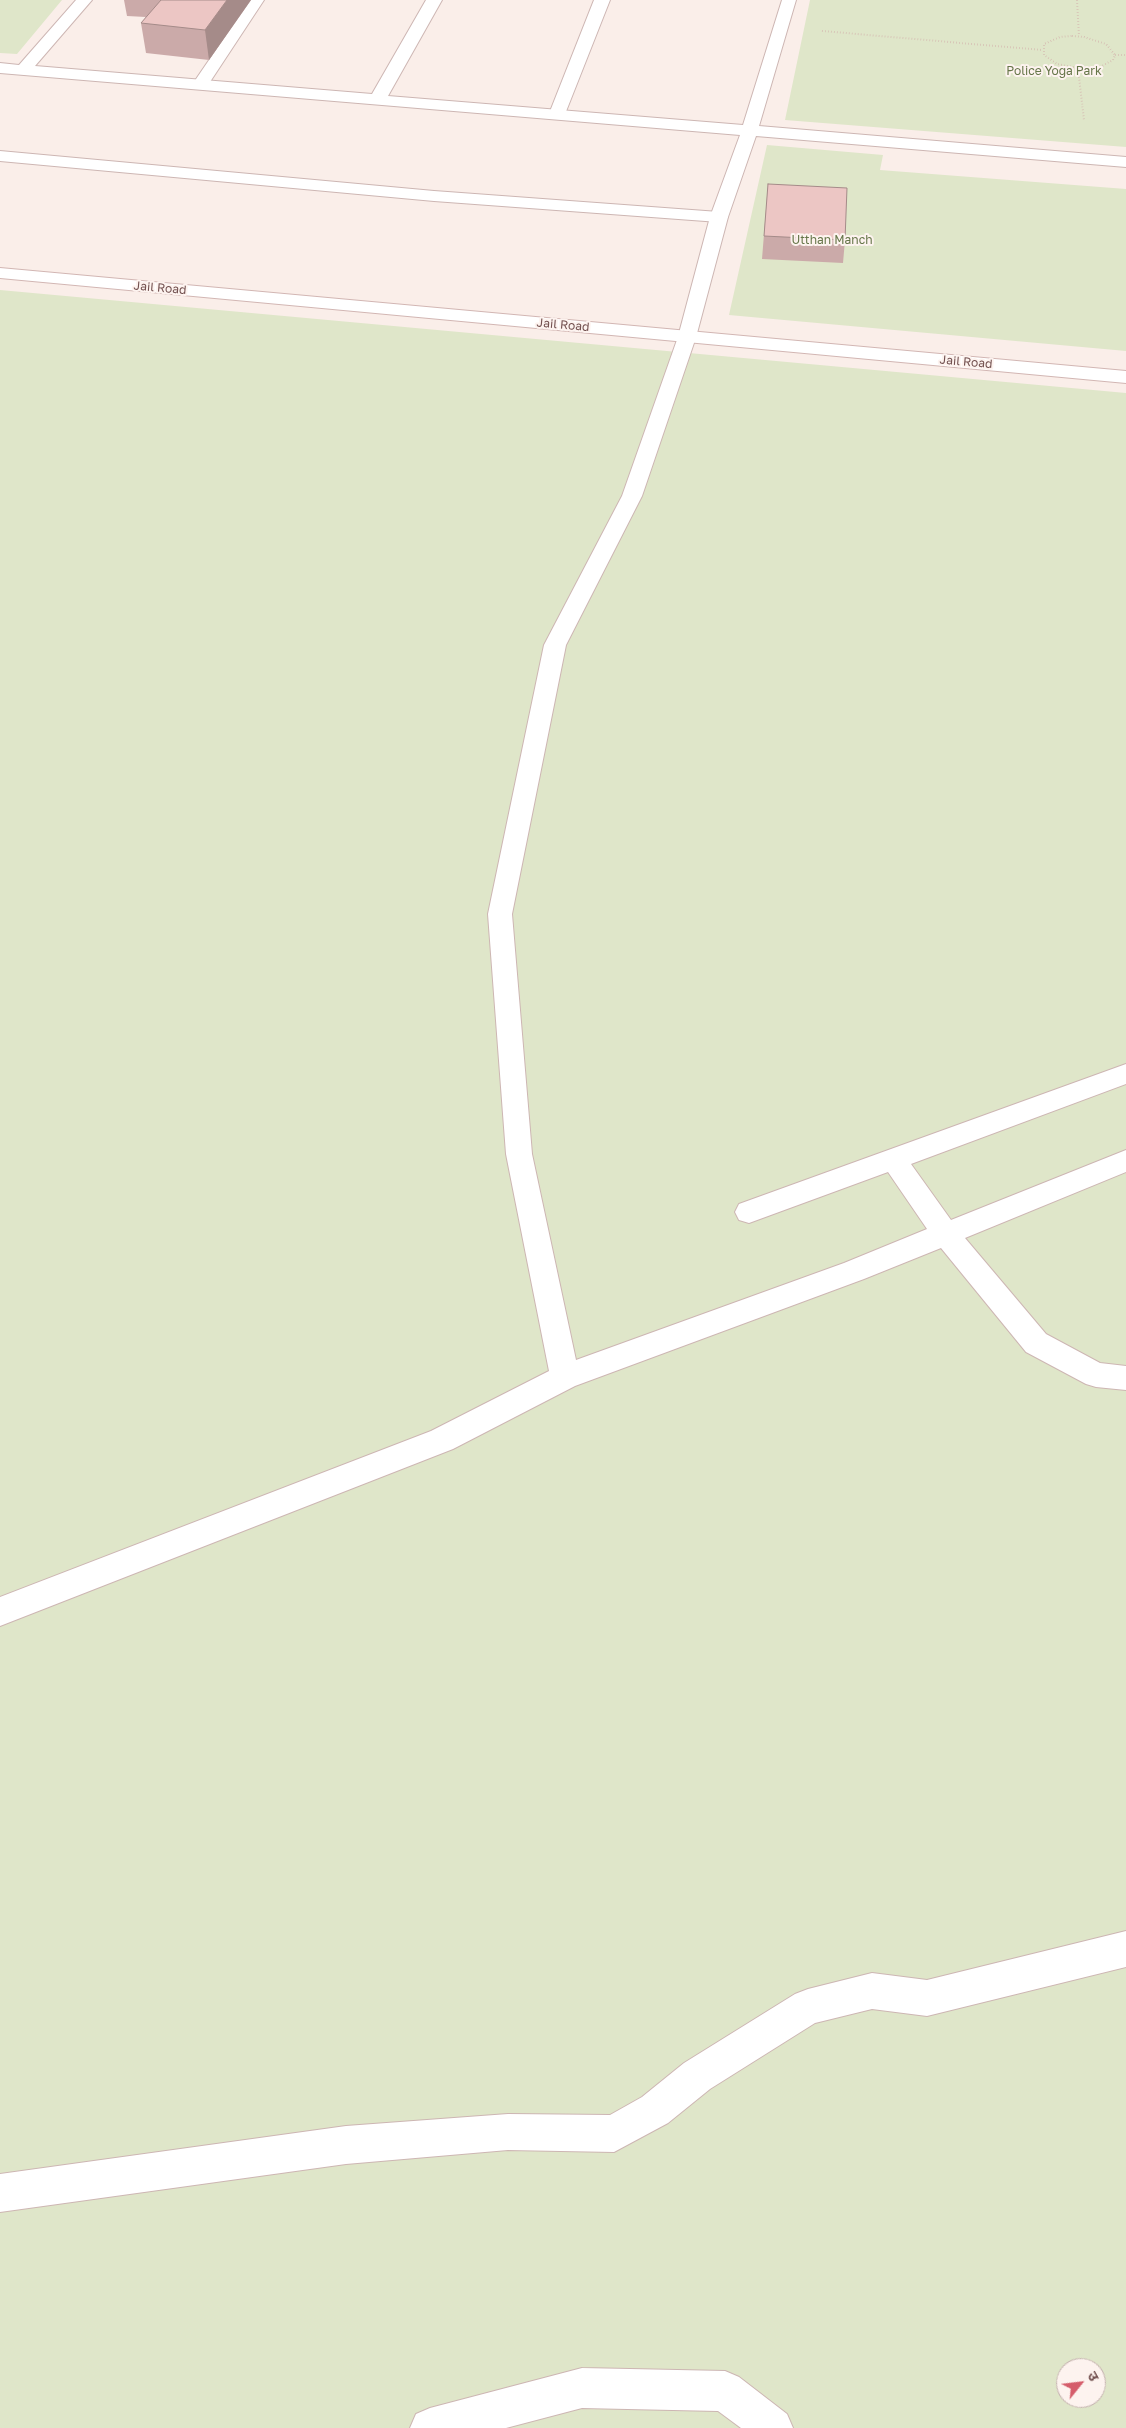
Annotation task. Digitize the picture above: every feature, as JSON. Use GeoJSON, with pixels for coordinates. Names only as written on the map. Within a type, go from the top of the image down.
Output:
{"type":"FeatureCollection","features":[{"type":"Feature","properties":{"kind":"street"},"geometry":{"type":"LineString","coordinates":[[23,70],[84,0]]}},
{"type":"Feature","properties":{"kind":"street"},"geometry":{"type":"LineString","coordinates":[[200,85],[257,0]]}},
{"type":"Feature","properties":{"kind":"street"},"geometry":{"type":"LineString","coordinates":[[377,100],[434,0]]}},
{"type":"Feature","properties":{"kind":"street"},"geometry":{"type":"LineString","coordinates":[[557,114],[602,0]]}},
{"type":"Feature","properties":{"kind":"street"},"geometry":{"type":"LineString","coordinates":[[565,1377],[518,1154],[500,914],[556,645],[632,496],[687,337],[719,217],[750,130],[789,0]]}},
{"type":"Feature","properties":{"kind":"street"},"geometry":{"type":"LineString","coordinates":[[0,68],[1126,162]]}},
{"type":"Feature","properties":{"kind":"street"},"geometry":{"type":"LineString","coordinates":[[0,156],[434,196],[719,217]]}},
{"type":"Feature","properties":{"kind":"street","name":"Jail Road"},"geometry":{"type":"LineString","coordinates":[[0,273],[1126,376]]}},
{"type":"Feature","properties":{"kind":"street"},"geometry":{"type":"LineString","coordinates":[[749,1212],[1126,1074]]}},
{"type":"Feature","properties":{"kind":"street"},"geometry":{"type":"LineString","coordinates":[[893,1159],[946,1234],[1036,1343],[1096,1375],[1126,1378]]}},
{"type":"Feature","properties":{"kind":"street"},"geometry":{"type":"LineString","coordinates":[[0,1612],[442,1440],[565,1377],[854,1271],[1126,1161]]}},
{"type":"Feature","properties":{"kind":"street"},"geometry":{"type":"LineString","coordinates":[[0,2193],[346,2145],[508,2132],[614,2134],[655,2110],[697,2076],[808,2007],[872,1991],[928,1998],[1126,1949]]}},
{"type":"Feature","properties":{"kind":"street"},"geometry":{"type":"LineString","coordinates":[[430,2428],[582,2388],[725,2391],[773,2428]]}},
{"type":"Feature","properties":{"kind":"path"},"geometry":{"type":"LineString","coordinates":[[1077,0],[1079,36]]}},
{"type":"Feature","properties":{"kind":"path"},"geometry":{"type":"LineString","coordinates":[[782,28],[1042,50]]}},
{"type":"Feature","properties":{"kind":"path"},"geometry":{"type":"LineString","coordinates":[[1115,54],[1113,60],[1100,67],[1078,68],[1057,64],[1044,55],[1042,50],[1044,44],[1050,40],[1060,37],[1079,36],[1106,44],[1115,54],[1126,55]]}},
{"type":"Feature","properties":{"kind":"path"},"geometry":{"type":"LineString","coordinates":[[1078,68],[1088,159]]}},
{"type":"Feature","properties":{"kind":"green space"},"geometry":{"type":"Polygon","coordinates":[[[0,0],[62,0],[17,54],[0,53],[0,0]]]}},
{"type":"Feature","properties":{"kind":"green space","name":"Police Yoga Park"},"geometry":{"type":"Polygon","coordinates":[[[810,0],[1126,0],[1126,147],[785,120],[810,0]]]}},
{"type":"Feature","properties":{"kind":"green space","name":"Utthan Manch"},"geometry":{"type":"Polygon","coordinates":[[[767,145],[883,155],[880,170],[1126,189],[1126,351],[729,315],[767,145]]]}},
{"type":"Feature","properties":{"kind":"green space"},"geometry":{"type":"Polygon","coordinates":[[[0,290],[1126,393],[1126,2428],[0,2428],[0,290]]]}},
{"type":"Feature","properties":{"kind":"building"},"geometry":{"type":"Polygon","coordinates":[[[161,0],[227,0],[205,30],[141,23],[161,0]]]}},
{"type":"Feature","properties":{"kind":"building"},"geometry":{"type":"Polygon","coordinates":[[[768,184],[847,188],[845,240],[764,236],[768,184]]]}}]}
